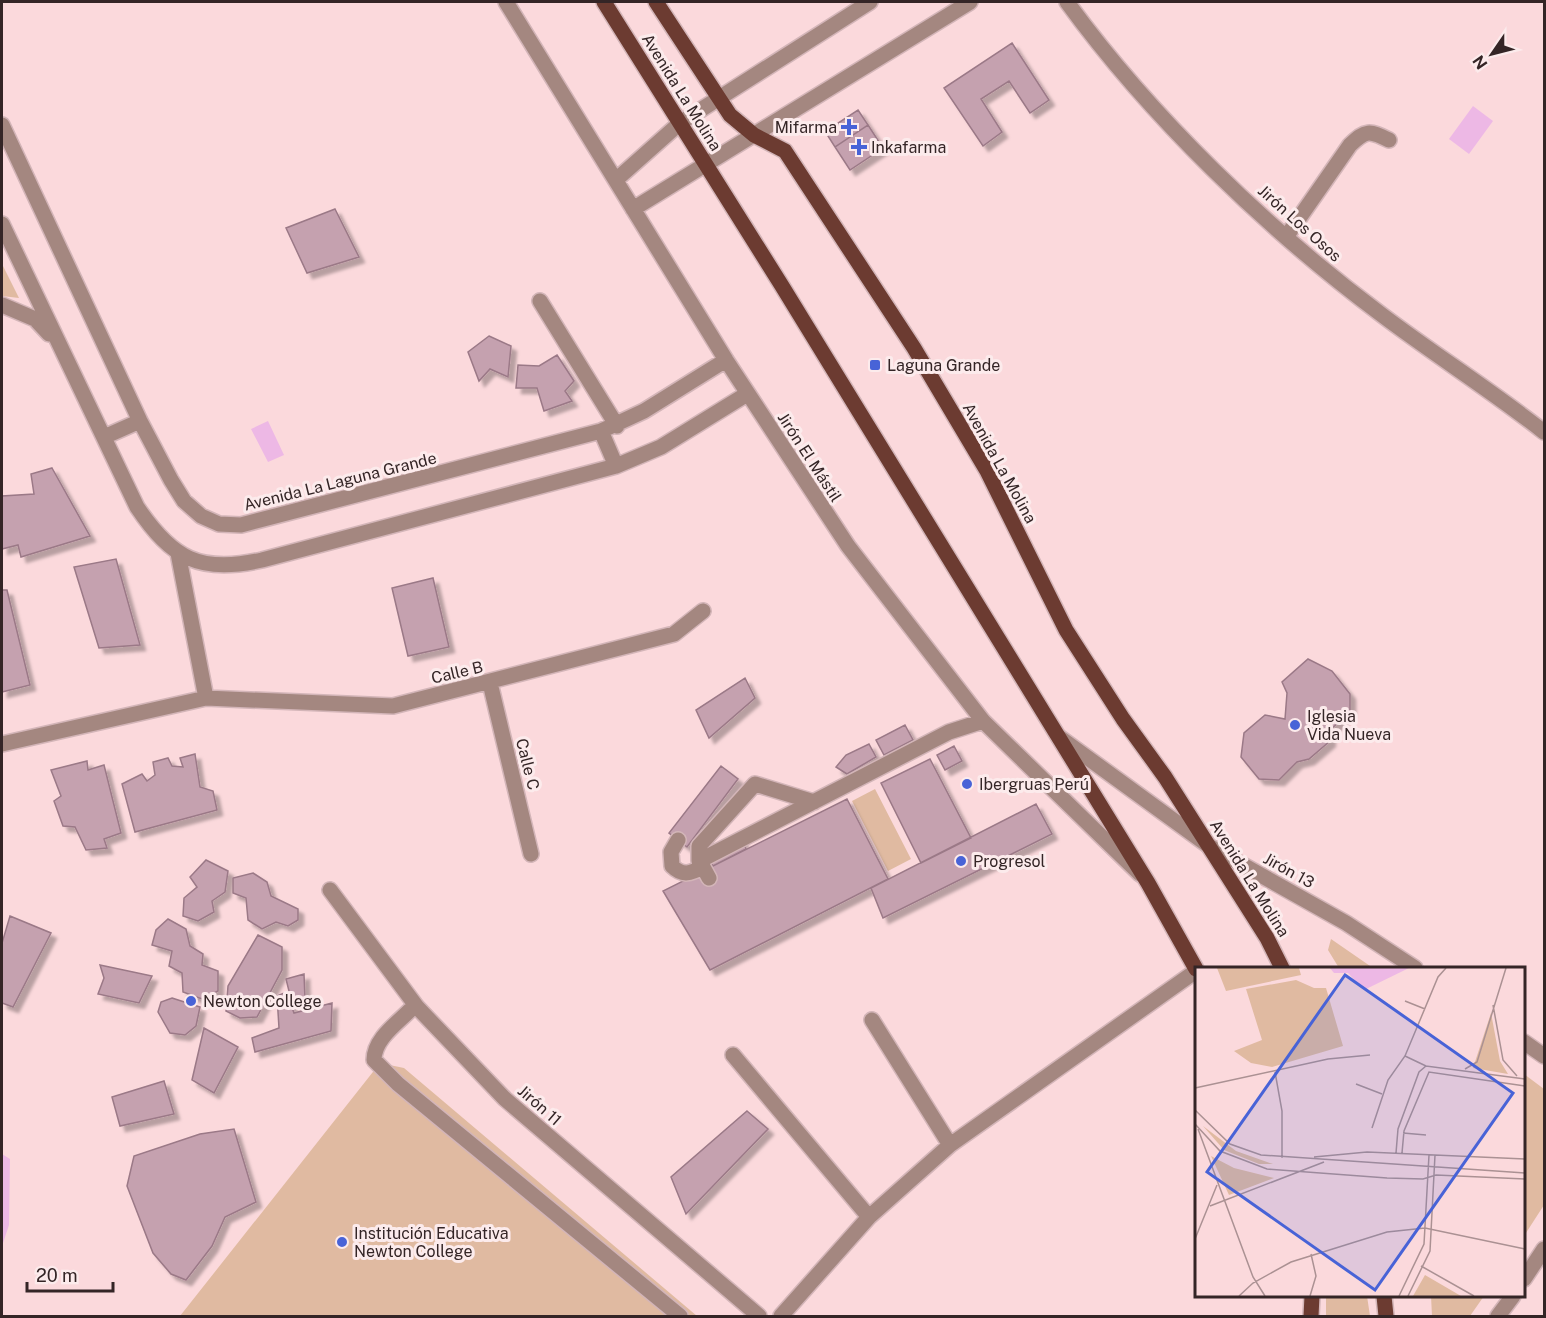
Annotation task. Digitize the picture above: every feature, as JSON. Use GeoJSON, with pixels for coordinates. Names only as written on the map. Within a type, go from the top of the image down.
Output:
{"type":"FeatureCollection","features":[{"type":"Feature","properties":{"kind":"main road","name":"Avenida La Molina"},"geometry":{"type":"LineString","coordinates":[[604,2],[1059,737],[1148,883],[1195,967]]}},
{"type":"Feature","properties":{"kind":"main road","name":"Avenida La Molina"},"geometry":{"type":"LineString","coordinates":[[656,2],[730,115],[754,135],[785,152],[914,348],[987,471],[1066,630],[1209,846],[1281,967]]}},
{"type":"Feature","properties":{"kind":"main road"},"geometry":{"type":"LineString","coordinates":[[1311,1297],[1311,1317]]}},
{"type":"Feature","properties":{"kind":"main road"},"geometry":{"type":"LineString","coordinates":[[1384,1297],[1386,1317]]}},
{"type":"Feature","properties":{"kind":"street","name":"Jirón El Mástil"},"geometry":{"type":"LineString","coordinates":[[506,2],[617,179],[633,209],[747,394],[848,546],[983,721],[1148,883]]}},
{"type":"Feature","properties":{"kind":"street"},"geometry":{"type":"LineString","coordinates":[[617,179],[680,123],[870,2]]}},
{"type":"Feature","properties":{"kind":"street"},"geometry":{"type":"LineString","coordinates":[[633,209],[970,2]]}},
{"type":"Feature","properties":{"kind":"street","name":"Jirón Los Osos"},"geometry":{"type":"LineString","coordinates":[[1067,2],[1162,114],[1286,237],[1382,316],[1545,432]]}},
{"type":"Feature","properties":{"kind":"street","name":"Avenida La Laguna Grande"},"geometry":{"type":"LineString","coordinates":[[2,125],[140,421],[184,501],[201,516],[219,524],[241,525],[617,426],[726,360]]}},
{"type":"Feature","properties":{"kind":"street"},"geometry":{"type":"LineString","coordinates":[[1286,237],[1350,145],[1362,133],[1374,133],[1389,140]]}},
{"type":"Feature","properties":{"kind":"street"},"geometry":{"type":"LineString","coordinates":[[2,224],[137,507],[157,537],[178,553],[207,564],[236,566],[616,466],[661,447],[747,394]]}},
{"type":"Feature","properties":{"kind":"street"},"geometry":{"type":"LineString","coordinates":[[540,301],[617,426]]}},
{"type":"Feature","properties":{"kind":"street"},"geometry":{"type":"LineString","coordinates":[[2,305],[35,319],[58,343]]}},
{"type":"Feature","properties":{"kind":"street"},"geometry":{"type":"LineString","coordinates":[[104,437],[140,421]]}},
{"type":"Feature","properties":{"kind":"street"},"geometry":{"type":"LineString","coordinates":[[601,431],[616,466]]}},
{"type":"Feature","properties":{"kind":"street"},"geometry":{"type":"LineString","coordinates":[[178,553],[206,698]]}},
{"type":"Feature","properties":{"kind":"street","name":"Calle B"},"geometry":{"type":"LineString","coordinates":[[2,744],[206,698],[393,706],[674,634],[703,611]]}},
{"type":"Feature","properties":{"kind":"street","name":"Calle C"},"geometry":{"type":"LineString","coordinates":[[490,683],[531,854]]}},
{"type":"Feature","properties":{"kind":"street"},"geometry":{"type":"LineString","coordinates":[[814,801],[755,784],[699,846],[699,861],[949,732],[983,721]]}},
{"type":"Feature","properties":{"kind":"street","name":"Jirón 13"},"geometry":{"type":"LineString","coordinates":[[1059,737],[1209,846],[1346,923],[1412,967]]}},
{"type":"Feature","properties":{"kind":"street"},"geometry":{"type":"LineString","coordinates":[[678,840],[671,852],[672,866],[680,872],[689,874],[703,867],[710,878]]}},
{"type":"Feature","properties":{"kind":"street","name":"Jirón 11"},"geometry":{"type":"LineString","coordinates":[[330,890],[415,1005],[505,1099],[759,1317]]}},
{"type":"Feature","properties":{"kind":"street"},"geometry":{"type":"LineString","coordinates":[[781,1317],[869,1217],[950,1145],[1195,971]]}},
{"type":"Feature","properties":{"kind":"street"},"geometry":{"type":"LineString","coordinates":[[415,1005],[379,1041],[374,1048],[374,1060],[398,1084],[680,1317]]}},
{"type":"Feature","properties":{"kind":"street"},"geometry":{"type":"LineString","coordinates":[[872,1020],[950,1145]]}},
{"type":"Feature","properties":{"kind":"street"},"geometry":{"type":"LineString","coordinates":[[1525,1043],[1545,1056]]}},
{"type":"Feature","properties":{"kind":"street"},"geometry":{"type":"LineString","coordinates":[[733,1055],[869,1217]]}},
{"type":"Feature","properties":{"kind":"street"},"geometry":{"type":"LineString","coordinates":[[1525,1279],[1545,1249]]}},
{"type":"Feature","properties":{"kind":"street"},"geometry":{"type":"LineString","coordinates":[[1498,1317],[1512,1297]]}},
{"type":"Feature","properties":{"kind":"shaded area"},"geometry":{"type":"Polygon","coordinates":[[[1473,106],[1493,121],[1469,154],[1449,139],[1473,106]]]}},
{"type":"Feature","properties":{"kind":"shaded area"},"geometry":{"type":"Polygon","coordinates":[[[2,264],[19,298],[2,296],[2,264]]]}},
{"type":"Feature","properties":{"kind":"shaded area"},"geometry":{"type":"Polygon","coordinates":[[[268,421],[284,455],[268,462],[251,429],[268,421]]]}},
{"type":"Feature","properties":{"kind":"shaded area"},"geometry":{"type":"Polygon","coordinates":[[[875,789],[911,859],[888,871],[852,801],[875,789]]]}},
{"type":"Feature","properties":{"kind":"shaded area"},"geometry":{"type":"Polygon","coordinates":[[[1331,939],[1372,967],[1338,967],[1328,950],[1331,939]]]}},
{"type":"Feature","properties":{"kind":"shaded area"},"geometry":{"type":"Polygon","coordinates":[[[380,1063],[404,1068],[697,1316],[180,1316],[380,1063]]]}},
{"type":"Feature","properties":{"kind":"shaded area"},"geometry":{"type":"Polygon","coordinates":[[[1525,1075],[1544,1089],[1544,1205],[1525,1234],[1525,1075]]]}},
{"type":"Feature","properties":{"kind":"shaded area"},"geometry":{"type":"Polygon","coordinates":[[[2,1154],[10,1159],[9,1225],[2,1246],[2,1154]]]}},
{"type":"Feature","properties":{"kind":"shaded area"},"geometry":{"type":"Polygon","coordinates":[[[1326,1297],[1367,1297],[1370,1316],[1326,1316],[1326,1297]]]}},
{"type":"Feature","properties":{"kind":"shaded area"},"geometry":{"type":"Polygon","coordinates":[[[1431,1297],[1483,1297],[1470,1316],[1432,1316],[1431,1297]]]}},
{"type":"Feature","properties":{"kind":"building"},"geometry":{"type":"Polygon","coordinates":[[[1012,43],[1049,100],[1030,113],[1009,81],[981,99],[1002,132],[983,146],[944,88],[1012,43]]]}},
{"type":"Feature","properties":{"kind":"building","name":"Mifarma"},"geometry":{"type":"Polygon","coordinates":[[[858,110],[868,125],[835,147],[828,136],[829,129],[858,110]]]}},
{"type":"Feature","properties":{"kind":"building","name":"Inkafarma"},"geometry":{"type":"Polygon","coordinates":[[[868,125],[883,148],[850,170],[835,147],[868,125]]]}},
{"type":"Feature","properties":{"kind":"building"},"geometry":{"type":"Polygon","coordinates":[[[335,209],[359,257],[307,273],[286,228],[335,209]]]}},
{"type":"Feature","properties":{"kind":"building"},"geometry":{"type":"Polygon","coordinates":[[[489,336],[511,346],[508,377],[490,369],[479,381],[468,352],[489,336]]]}},
{"type":"Feature","properties":{"kind":"building"},"geometry":{"type":"Polygon","coordinates":[[[557,355],[574,381],[565,391],[572,401],[544,411],[537,388],[516,388],[518,365],[539,366],[557,355]]]}},
{"type":"Feature","properties":{"kind":"building"},"geometry":{"type":"Polygon","coordinates":[[[52,468],[90,536],[21,557],[18,545],[2,549],[2,496],[34,494],[31,474],[52,468]]]}},
{"type":"Feature","properties":{"kind":"building"},"geometry":{"type":"Polygon","coordinates":[[[116,559],[140,645],[99,648],[74,567],[116,559]]]}},
{"type":"Feature","properties":{"kind":"building"},"geometry":{"type":"Polygon","coordinates":[[[433,578],[449,647],[408,656],[392,588],[433,578]]]}},
{"type":"Feature","properties":{"kind":"building"},"geometry":{"type":"Polygon","coordinates":[[[2,590],[7,590],[30,685],[2,692],[2,590]]]}},
{"type":"Feature","properties":{"kind":"building","name":"Iglesia Vida Nueva"},"geometry":{"type":"Polygon","coordinates":[[[1308,659],[1332,671],[1350,694],[1350,712],[1329,731],[1330,741],[1309,759],[1297,762],[1279,780],[1259,779],[1241,757],[1244,733],[1265,715],[1285,719],[1287,693],[1282,682],[1308,659]]]}},
{"type":"Feature","properties":{"kind":"building"},"geometry":{"type":"Polygon","coordinates":[[[745,678],[755,698],[709,738],[696,710],[745,678]]]}},
{"type":"Feature","properties":{"kind":"building"},"geometry":{"type":"Polygon","coordinates":[[[905,725],[913,740],[884,755],[876,740],[905,725]]]}},
{"type":"Feature","properties":{"kind":"building"},"geometry":{"type":"Polygon","coordinates":[[[869,744],[876,757],[847,774],[836,767],[846,755],[869,744]]]}},
{"type":"Feature","properties":{"kind":"building"},"geometry":{"type":"Polygon","coordinates":[[[954,746],[962,761],[945,770],[937,755],[954,746]]]}},
{"type":"Feature","properties":{"kind":"building"},"geometry":{"type":"Polygon","coordinates":[[[195,754],[200,787],[213,791],[217,810],[135,832],[122,784],[142,774],[147,781],[155,775],[153,762],[168,758],[172,766],[183,767],[180,758],[195,754]]]}},
{"type":"Feature","properties":{"kind":"building"},"geometry":{"type":"Polygon","coordinates":[[[930,759],[971,838],[921,863],[881,783],[930,759]]]}},
{"type":"Feature","properties":{"kind":"building"},"geometry":{"type":"Polygon","coordinates":[[[87,761],[88,770],[104,765],[121,833],[104,839],[107,848],[86,850],[75,827],[63,826],[54,801],[61,796],[51,770],[87,761]]]}},
{"type":"Feature","properties":{"kind":"building"},"geometry":{"type":"Polygon","coordinates":[[[721,766],[738,779],[687,847],[669,833],[721,766]]]}},
{"type":"Feature","properties":{"kind":"building"},"geometry":{"type":"Polygon","coordinates":[[[847,799],[888,879],[710,970],[663,891],[847,799]]]}},
{"type":"Feature","properties":{"kind":"building","name":"Progresol"},"geometry":{"type":"Polygon","coordinates":[[[1036,804],[1052,834],[883,918],[871,888],[1036,804]]]}},
{"type":"Feature","properties":{"kind":"building"},"geometry":{"type":"Polygon","coordinates":[[[740,836],[746,849],[713,866],[707,853],[740,836]]]}},
{"type":"Feature","properties":{"kind":"building"},"geometry":{"type":"Polygon","coordinates":[[[206,860],[228,871],[225,892],[212,901],[214,912],[198,921],[183,916],[184,898],[197,887],[190,877],[206,860]]]}},
{"type":"Feature","properties":{"kind":"building"},"geometry":{"type":"Polygon","coordinates":[[[253,873],[267,882],[271,896],[298,909],[298,920],[288,926],[276,922],[262,929],[248,920],[246,898],[233,893],[233,878],[253,873]]]}},
{"type":"Feature","properties":{"kind":"building"},"geometry":{"type":"Polygon","coordinates":[[[10,916],[51,933],[13,1007],[2,1003],[2,943],[10,916]]]}},
{"type":"Feature","properties":{"kind":"building"},"geometry":{"type":"Polygon","coordinates":[[[168,919],[186,929],[190,946],[203,954],[202,965],[218,971],[218,991],[202,999],[183,992],[182,973],[169,966],[172,951],[152,945],[156,930],[168,919]]]}},
{"type":"Feature","properties":{"kind":"building"},"geometry":{"type":"Polygon","coordinates":[[[258,935],[282,947],[282,970],[257,1017],[240,1018],[226,1011],[228,986],[258,935]]]}},
{"type":"Feature","properties":{"kind":"building"},"geometry":{"type":"Polygon","coordinates":[[[100,965],[152,976],[139,1003],[98,994],[104,978],[100,965]]]}},
{"type":"Feature","properties":{"kind":"building"},"geometry":{"type":"Polygon","coordinates":[[[304,974],[305,999],[290,1002],[294,1013],[332,1003],[331,1031],[255,1052],[252,1038],[279,1028],[277,996],[289,991],[286,979],[304,974]]]}},
{"type":"Feature","properties":{"kind":"building"},"geometry":{"type":"Polygon","coordinates":[[[172,998],[200,1007],[196,1026],[185,1035],[170,1033],[158,1012],[161,1002],[172,998]]]}},
{"type":"Feature","properties":{"kind":"building"},"geometry":{"type":"Polygon","coordinates":[[[204,1028],[238,1047],[214,1093],[192,1080],[204,1028]]]}},
{"type":"Feature","properties":{"kind":"building"},"geometry":{"type":"Polygon","coordinates":[[[164,1081],[174,1114],[120,1126],[112,1097],[164,1081]]]}},
{"type":"Feature","properties":{"kind":"building"},"geometry":{"type":"Polygon","coordinates":[[[747,1111],[768,1129],[686,1214],[671,1177],[747,1111]]]}},
{"type":"Feature","properties":{"kind":"building"},"geometry":{"type":"Polygon","coordinates":[[[234,1129],[256,1202],[225,1217],[212,1246],[186,1280],[171,1274],[153,1253],[127,1186],[134,1156],[200,1134],[234,1129]]]}},
{"type":"Feature","properties":{"kind":"place","name":"Mifarma"},"geometry":{"type":"Point","coordinates":[849,127]}},
{"type":"Feature","properties":{"kind":"place","name":"Inkafarma"},"geometry":{"type":"Point","coordinates":[859,147]}},
{"type":"Feature","properties":{"kind":"place","name":"Laguna Grande"},"geometry":{"type":"Point","coordinates":[875,365]}},
{"type":"Feature","properties":{"kind":"place","name":"Iglesia Vida Nueva"},"geometry":{"type":"Point","coordinates":[1295,725]}},
{"type":"Feature","properties":{"kind":"place","name":"Ibergruas Perú"},"geometry":{"type":"Point","coordinates":[967,784]}},
{"type":"Feature","properties":{"kind":"place","name":"Progresol"},"geometry":{"type":"Point","coordinates":[961,861]}},
{"type":"Feature","properties":{"kind":"place","name":"Newton College"},"geometry":{"type":"Point","coordinates":[191,1001]}},
{"type":"Feature","properties":{"kind":"place","name":"Institución Educativa Newton College"},"geometry":{"type":"Point","coordinates":[342,1242]}}]}
